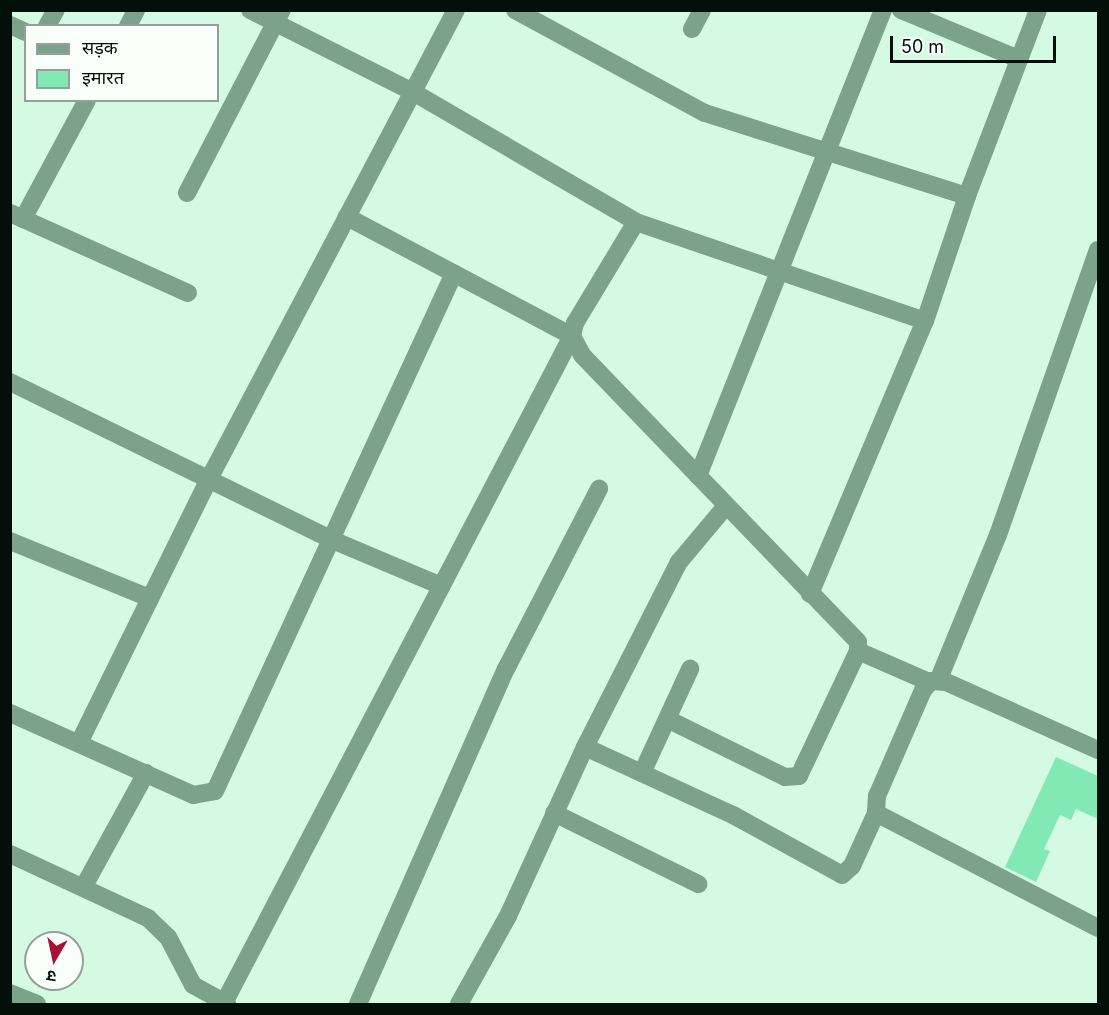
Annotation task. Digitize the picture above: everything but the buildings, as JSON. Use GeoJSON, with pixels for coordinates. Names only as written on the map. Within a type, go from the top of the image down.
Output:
{"type":"FeatureCollection","features":[{"type":"Feature","properties":{"kind":"street"},"geometry":{"type":"LineString","coordinates":[[48,24],[56,10]]}},
{"type":"Feature","properties":{"kind":"street"},"geometry":{"type":"LineString","coordinates":[[129,24],[136,10]]}},
{"type":"Feature","properties":{"kind":"street"},"geometry":{"type":"LineString","coordinates":[[250,10],[279,18],[413,92],[636,222],[926,321]]}},
{"type":"Feature","properties":{"kind":"street"},"geometry":{"type":"LineString","coordinates":[[79,742],[209,479],[456,10]]}},
{"type":"Feature","properties":{"kind":"street"},"geometry":{"type":"LineString","coordinates":[[515,10],[705,113],[967,195]]}},
{"type":"Feature","properties":{"kind":"street"},"geometry":{"type":"LineString","coordinates":[[692,29],[702,10]]}},
{"type":"Feature","properties":{"kind":"street"},"geometry":{"type":"LineString","coordinates":[[699,476],[883,10]]}},
{"type":"Feature","properties":{"kind":"street"},"geometry":{"type":"LineString","coordinates":[[901,10],[1019,59]]}},
{"type":"Feature","properties":{"kind":"street"},"geometry":{"type":"LineString","coordinates":[[810,594],[926,321],[967,195],[1038,10]]}},
{"type":"Feature","properties":{"kind":"street"},"geometry":{"type":"LineString","coordinates":[[187,193],[279,18]]}},
{"type":"Feature","properties":{"kind":"street"},"geometry":{"type":"LineString","coordinates":[[10,25],[24,32]]}},
{"type":"Feature","properties":{"kind":"street"},"geometry":{"type":"LineString","coordinates":[[86,102],[17,216],[189,293]]}},
{"type":"Feature","properties":{"kind":"street"},"geometry":{"type":"LineString","coordinates":[[347,217],[572,336],[582,355],[810,594],[854,634],[858,651],[799,776],[785,777],[667,718]]}},
{"type":"Feature","properties":{"kind":"street"},"geometry":{"type":"LineString","coordinates":[[10,854],[84,886],[159,927],[193,984],[225,1004],[572,336],[575,323],[636,222]]}},
{"type":"Feature","properties":{"kind":"street"},"geometry":{"type":"LineString","coordinates":[[585,747],[733,815],[837,875],[847,874],[876,813],[877,796],[933,682],[998,536],[1098,250]]}},
{"type":"Feature","properties":{"kind":"street"},"geometry":{"type":"LineString","coordinates":[[10,713],[79,742],[192,795],[215,791],[454,273]]}},
{"type":"Feature","properties":{"kind":"street"},"geometry":{"type":"LineString","coordinates":[[10,382],[330,539],[441,586]]}},
{"type":"Feature","properties":{"kind":"street"},"geometry":{"type":"LineString","coordinates":[[358,1005],[506,669],[599,489]]}},
{"type":"Feature","properties":{"kind":"street"},"geometry":{"type":"LineString","coordinates":[[459,1005],[508,916],[585,747],[680,562],[726,506]]}},
{"type":"Feature","properties":{"kind":"street"},"geometry":{"type":"LineString","coordinates":[[10,541],[150,598]]}},
{"type":"Feature","properties":{"kind":"street"},"geometry":{"type":"LineString","coordinates":[[858,651],[1098,750]]}},
{"type":"Feature","properties":{"kind":"street"},"geometry":{"type":"LineString","coordinates":[[642,773],[690,669]]}},
{"type":"Feature","properties":{"kind":"street"},"geometry":{"type":"LineString","coordinates":[[84,886],[146,773]]}},
{"type":"Feature","properties":{"kind":"street"},"geometry":{"type":"LineString","coordinates":[[554,813],[698,884]]}},
{"type":"Feature","properties":{"kind":"street"},"geometry":{"type":"LineString","coordinates":[[876,813],[1098,926]]}},
{"type":"Feature","properties":{"kind":"street"},"geometry":{"type":"LineString","coordinates":[[10,993],[37,1005]]}}]}
